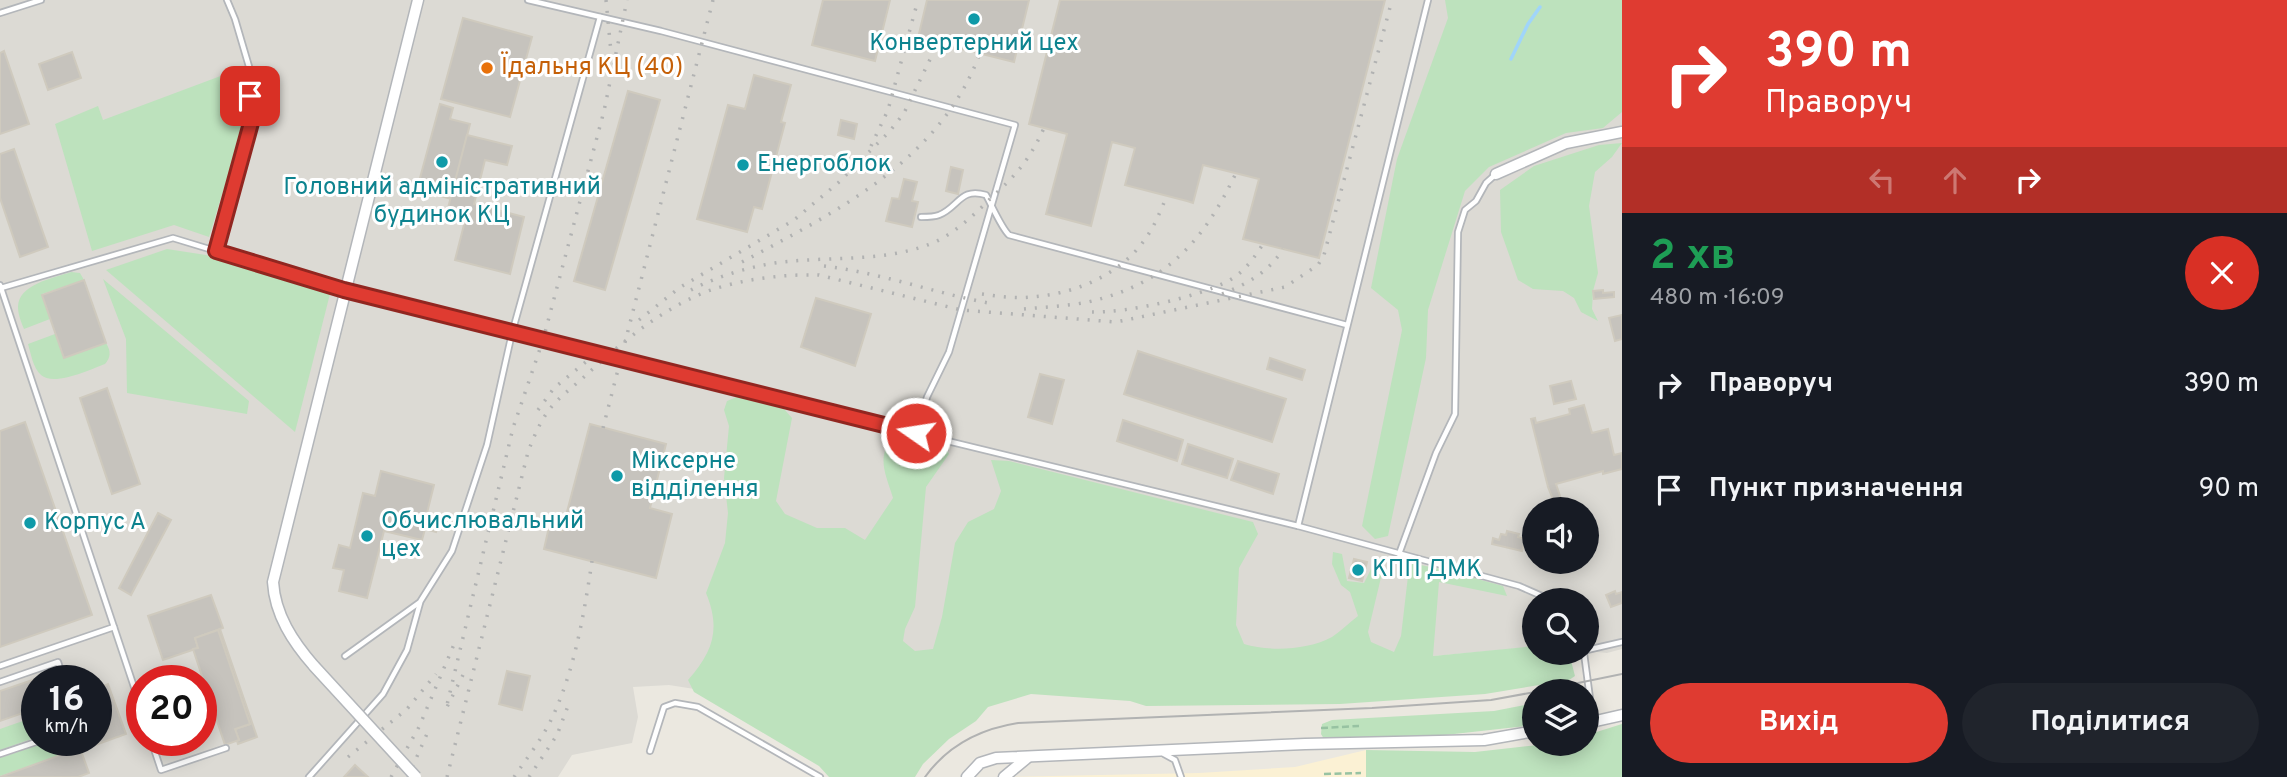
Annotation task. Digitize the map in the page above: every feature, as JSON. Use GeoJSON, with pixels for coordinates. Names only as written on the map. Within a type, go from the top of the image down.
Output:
{"type":"FeatureCollection","features":[{"type":"Feature","properties":{"kind":"street"},"geometry":{"type":"LineString","coordinates":[[416,777],[300,650],[279,614],[273,582],[418,0]]}},
{"type":"Feature","properties":{"kind":"street"},"geometry":{"type":"LineString","coordinates":[[1496,174],[1566,143],[1622,132]]}},
{"type":"Feature","properties":{"kind":"street"},"geometry":{"type":"LineString","coordinates":[[1599,720],[1622,715]]}},
{"type":"Feature","properties":{"kind":"street"},"geometry":{"type":"LineString","coordinates":[[967,777],[980,763],[996,758],[1483,740],[1522,733]]}},
{"type":"Feature","properties":{"kind":"street"},"geometry":{"type":"LineString","coordinates":[[1004,777],[1027,758]]}},
{"type":"Feature","properties":{"kind":"lane"},"geometry":{"type":"LineString","coordinates":[[0,13],[41,0]]}},
{"type":"Feature","properties":{"kind":"lane"},"geometry":{"type":"LineString","coordinates":[[216,251],[251,123],[250,70],[227,0]]}},
{"type":"Feature","properties":{"kind":"lane"},"geometry":{"type":"LineString","coordinates":[[528,0],[1015,125],[949,352],[927,397],[916,433]]}},
{"type":"Feature","properties":{"kind":"lane"},"geometry":{"type":"LineString","coordinates":[[1298,526],[1428,0]]}},
{"type":"Feature","properties":{"kind":"lane"},"geometry":{"type":"LineString","coordinates":[[309,777],[383,694],[407,650],[420,602],[452,551],[486,446],[512,333],[600,17]]}},
{"type":"Feature","properties":{"kind":"lane"},"geometry":{"type":"LineString","coordinates":[[1399,554],[1436,453],[1455,414],[1458,232],[1465,210],[1476,201],[1486,183],[1496,174]]}},
{"type":"Feature","properties":{"kind":"lane"},"geometry":{"type":"LineString","coordinates":[[921,217],[937,216],[949,210],[964,195],[975,192],[986,195],[1004,231],[1009,235],[1347,325]]}},
{"type":"Feature","properties":{"kind":"lane"},"geometry":{"type":"LineString","coordinates":[[127,665],[1,286],[173,239],[344,290],[1298,526],[1524,588]]}},
{"type":"Feature","properties":{"kind":"lane"},"geometry":{"type":"LineString","coordinates":[[345,656],[420,602]]}},
{"type":"Feature","properties":{"kind":"lane"},"geometry":{"type":"LineString","coordinates":[[0,667],[114,627]]}},
{"type":"Feature","properties":{"kind":"lane"},"geometry":{"type":"LineString","coordinates":[[1599,648],[1622,642]]}},
{"type":"Feature","properties":{"kind":"lane"},"geometry":{"type":"LineString","coordinates":[[0,682],[21,675]]}},
{"type":"Feature","properties":{"kind":"lane"},"geometry":{"type":"LineString","coordinates":[[650,751],[664,707],[675,703],[698,707],[820,777]]}},
{"type":"Feature","properties":{"kind":"lane"},"geometry":{"type":"LineString","coordinates":[[0,754],[21,747]]}},
{"type":"Feature","properties":{"kind":"lane"},"geometry":{"type":"LineString","coordinates":[[217,751],[226,748]]}},
{"type":"Feature","properties":{"kind":"lane"},"geometry":{"type":"LineString","coordinates":[[1160,751],[1175,760],[1181,777]]}},
{"type":"Feature","properties":{"kind":"lane"},"geometry":{"type":"LineString","coordinates":[[157,756],[161,769],[201,756]]}},
{"type":"Feature","properties":{"kind":"path"},"geometry":{"type":"LineString","coordinates":[[1321,728],[1359,726]]}},
{"type":"Feature","properties":{"kind":"path"},"geometry":{"type":"LineString","coordinates":[[1324,774],[1361,773]]}},
{"type":"Feature","properties":{"kind":"shaded area"},"geometry":{"type":"Polygon","coordinates":[[[0,0],[1622,0],[1622,649],[1599,652],[1599,588],[1522,588],[1522,648],[1433,656],[701,690],[669,685],[633,687],[638,717],[632,743],[572,755],[558,777],[0,777],[0,0]]]}},
{"type":"Feature","properties":{"kind":"shaded area"},"geometry":{"type":"Polygon","coordinates":[[[1366,750],[1366,777],[1009,777],[1199,773],[1295,767],[1366,750]]]}},
{"type":"Feature","properties":{"kind":"green space"},"geometry":{"type":"Polygon","coordinates":[[[1445,0],[1622,0],[1622,112],[1603,128],[1566,133],[1489,167],[1465,191],[1428,310],[1426,358],[1388,536],[1375,539],[1362,526],[1402,330],[1398,310],[1371,288],[1397,159],[1448,18],[1445,0]]]}},
{"type":"Feature","properties":{"kind":"green space"},"geometry":{"type":"Polygon","coordinates":[[[242,68],[244,123],[209,237],[174,225],[92,251],[55,124],[98,106],[103,120],[242,68]]]}},
{"type":"Feature","properties":{"kind":"green space"},"geometry":{"type":"Polygon","coordinates":[[[1622,143],[1612,157],[1595,172],[1589,206],[1598,273],[1592,309],[1598,321],[1581,312],[1574,298],[1563,291],[1533,289],[1518,280],[1501,232],[1500,190],[1534,166],[1599,145],[1622,143]]]}},
{"type":"Feature","properties":{"kind":"green space"},"geometry":{"type":"Polygon","coordinates":[[[167,249],[206,255],[331,290],[295,432],[106,270],[167,249]]]}},
{"type":"Feature","properties":{"kind":"green space"},"geometry":{"type":"Polygon","coordinates":[[[71,272],[80,273],[84,280],[42,294],[50,319],[24,329],[18,307],[24,293],[38,283],[71,272]]]}},
{"type":"Feature","properties":{"kind":"green space"},"geometry":{"type":"Polygon","coordinates":[[[103,279],[249,401],[247,414],[127,393],[126,339],[103,279]]]}},
{"type":"Feature","properties":{"kind":"green space"},"geometry":{"type":"Polygon","coordinates":[[[55,334],[64,358],[106,343],[108,359],[105,364],[73,376],[47,378],[36,369],[28,344],[55,334]]]}},
{"type":"Feature","properties":{"kind":"green space"},"geometry":{"type":"Polygon","coordinates":[[[739,396],[784,409],[792,418],[776,501],[785,514],[817,528],[845,528],[865,540],[893,498],[885,473],[884,458],[885,450],[894,434],[944,445],[949,454],[926,487],[915,607],[905,629],[903,641],[915,651],[933,649],[942,617],[955,543],[968,522],[994,509],[1001,491],[991,460],[1009,461],[1253,522],[1258,534],[1239,568],[1236,625],[1244,644],[1277,649],[1312,645],[1332,637],[1358,616],[1350,592],[1341,585],[1332,564],[1333,552],[1342,554],[1347,581],[1364,583],[1377,557],[1382,559],[1383,569],[1368,632],[1371,642],[1394,652],[1401,636],[1408,576],[1405,562],[1503,586],[1507,596],[1439,582],[1433,656],[1522,647],[1522,665],[1572,665],[1575,676],[1570,679],[1522,679],[1522,688],[1485,694],[1340,704],[1146,706],[1130,701],[1031,694],[988,707],[976,721],[949,739],[923,764],[915,777],[829,777],[819,766],[694,692],[688,680],[709,650],[712,639],[713,618],[706,593],[725,543],[728,513],[724,478],[729,426],[724,410],[727,401],[739,396]]]}},
{"type":"Feature","properties":{"kind":"green space"},"geometry":{"type":"Polygon","coordinates":[[[1522,706],[1522,726],[1436,736],[1324,739],[1321,734],[1322,724],[1332,720],[1494,711],[1522,706]]]}},
{"type":"Feature","properties":{"kind":"green space"},"geometry":{"type":"Polygon","coordinates":[[[21,722],[21,743],[0,750],[0,729],[21,722]]]}},
{"type":"Feature","properties":{"kind":"green space"},"geometry":{"type":"Polygon","coordinates":[[[1622,724],[1622,777],[1366,777],[1366,750],[1475,752],[1522,747],[1522,756],[1599,756],[1599,731],[1622,724]]]}},
{"type":"Feature","properties":{"kind":"green space"},"geometry":{"type":"Polygon","coordinates":[[[21,751],[21,756],[57,756],[0,776],[0,758],[21,751]]]}},
{"type":"Feature","properties":{"kind":"building","name":"Конвертерний цех"},"geometry":{"type":"Polygon","coordinates":[[[823,0],[890,0],[875,61],[812,45],[823,0]]]}},
{"type":"Feature","properties":{"kind":"building","name":"Конвертерний цех"},"geometry":{"type":"Polygon","coordinates":[[[927,0],[1029,0],[1014,62],[918,38],[927,0]]]}},
{"type":"Feature","properties":{"kind":"building"},"geometry":{"type":"Polygon","coordinates":[[[1060,0],[1385,0],[1319,258],[1243,239],[1259,179],[1203,165],[1193,203],[1125,185],[1135,148],[1112,142],[1091,226],[1046,214],[1067,134],[1029,124],[1060,0]]]}},
{"type":"Feature","properties":{"kind":"building","name":"Їдальня КЦ (40)"},"geometry":{"type":"Polygon","coordinates":[[[463,18],[532,37],[510,117],[441,99],[463,18]]]}},
{"type":"Feature","properties":{"kind":"building"},"geometry":{"type":"Polygon","coordinates":[[[4,51],[29,124],[0,134],[0,53],[4,51]]]}},
{"type":"Feature","properties":{"kind":"building"},"geometry":{"type":"Polygon","coordinates":[[[72,52],[81,78],[48,90],[39,64],[72,52]]]}},
{"type":"Feature","properties":{"kind":"building","name":"Енергоблок"},"geometry":{"type":"Polygon","coordinates":[[[754,75],[791,85],[781,122],[785,123],[762,209],[754,207],[747,232],[697,219],[728,105],[745,109],[754,75]]]}},
{"type":"Feature","properties":{"kind":"building"},"geometry":{"type":"Polygon","coordinates":[[[628,91],[660,100],[605,290],[574,281],[628,91]]]}},
{"type":"Feature","properties":{"kind":"building","name":"Головний адміністративний будинок КЦ"},"geometry":{"type":"Polygon","coordinates":[[[440,104],[453,108],[450,119],[470,124],[451,199],[417,189],[440,104]]]}},
{"type":"Feature","properties":{"kind":"building"},"geometry":{"type":"Polygon","coordinates":[[[841,120],[857,124],[854,139],[838,135],[841,120]]]}},
{"type":"Feature","properties":{"kind":"building"},"geometry":{"type":"Polygon","coordinates":[[[467,135],[512,146],[507,165],[485,160],[474,204],[524,217],[510,274],[455,260],[467,213],[448,208],[467,135]]]}},
{"type":"Feature","properties":{"kind":"building"},"geometry":{"type":"Polygon","coordinates":[[[14,149],[48,247],[20,257],[0,198],[0,154],[14,149]]]}},
{"type":"Feature","properties":{"kind":"building"},"geometry":{"type":"Polygon","coordinates":[[[951,167],[963,170],[958,194],[946,191],[951,167]]]}},
{"type":"Feature","properties":{"kind":"building"},"geometry":{"type":"Polygon","coordinates":[[[904,179],[917,182],[912,201],[918,202],[912,227],[886,221],[892,198],[899,199],[904,179]]]}},
{"type":"Feature","properties":{"kind":"building"},"geometry":{"type":"Polygon","coordinates":[[[84,280],[106,343],[64,358],[42,295],[84,280]]]}},
{"type":"Feature","properties":{"kind":"building"},"geometry":{"type":"Polygon","coordinates":[[[1603,290],[1603,293],[1614,292],[1614,297],[1594,299],[1593,291],[1603,290]]]}},
{"type":"Feature","properties":{"kind":"building"},"geometry":{"type":"Polygon","coordinates":[[[816,298],[871,314],[855,366],[801,347],[816,298]]]}},
{"type":"Feature","properties":{"kind":"building"},"geometry":{"type":"Polygon","coordinates":[[[1622,315],[1622,339],[1615,341],[1609,318],[1622,315]]]}},
{"type":"Feature","properties":{"kind":"building"},"geometry":{"type":"Polygon","coordinates":[[[1138,351],[1286,399],[1272,442],[1124,394],[1138,351]]]}},
{"type":"Feature","properties":{"kind":"building"},"geometry":{"type":"Polygon","coordinates":[[[1270,358],[1305,370],[1302,380],[1267,369],[1270,358]]]}},
{"type":"Feature","properties":{"kind":"building"},"geometry":{"type":"Polygon","coordinates":[[[1040,374],[1064,380],[1052,424],[1028,417],[1040,374]]]}},
{"type":"Feature","properties":{"kind":"building"},"geometry":{"type":"Polygon","coordinates":[[[1571,381],[1576,399],[1554,404],[1550,386],[1571,381]]]}},
{"type":"Feature","properties":{"kind":"building"},"geometry":{"type":"Polygon","coordinates":[[[107,388],[140,484],[112,494],[80,398],[107,388]]]}},
{"type":"Feature","properties":{"kind":"building"},"geometry":{"type":"Polygon","coordinates":[[[1584,405],[1592,433],[1608,429],[1614,455],[1622,453],[1622,469],[1603,474],[1603,471],[1556,484],[1560,497],[1552,497],[1531,419],[1535,418],[1536,423],[1570,414],[1569,409],[1584,405]]]}},
{"type":"Feature","properties":{"kind":"building"},"geometry":{"type":"Polygon","coordinates":[[[1123,420],[1183,440],[1177,461],[1117,441],[1123,420]]]}},
{"type":"Feature","properties":{"kind":"building","name":"Корпус А"},"geometry":{"type":"Polygon","coordinates":[[[25,422],[92,615],[0,647],[0,431],[25,422]]]}},
{"type":"Feature","properties":{"kind":"building","name":"Міксерне відділення"},"geometry":{"type":"Polygon","coordinates":[[[590,424],[666,444],[650,508],[672,514],[656,578],[544,549],[549,527],[562,531],[590,424]]]}},
{"type":"Feature","properties":{"kind":"building"},"geometry":{"type":"Polygon","coordinates":[[[1188,444],[1233,459],[1227,478],[1182,464],[1188,444]]]}},
{"type":"Feature","properties":{"kind":"building"},"geometry":{"type":"Polygon","coordinates":[[[1238,461],[1279,474],[1273,494],[1231,480],[1238,461]]]}},
{"type":"Feature","properties":{"kind":"building","name":"Обчислювальний цех"},"geometry":{"type":"Polygon","coordinates":[[[381,471],[434,485],[426,517],[439,520],[436,532],[425,529],[422,540],[384,531],[367,598],[339,591],[344,570],[333,568],[339,545],[350,548],[363,493],[375,496],[381,471]]]}},
{"type":"Feature","properties":{"kind":"building"},"geometry":{"type":"Polygon","coordinates":[[[158,513],[171,520],[131,595],[119,588],[158,513]]]}},
{"type":"Feature","properties":{"kind":"building"},"geometry":{"type":"Polygon","coordinates":[[[1507,531],[1519,534],[1518,537],[1522,538],[1522,551],[1492,544],[1493,538],[1499,540],[1501,534],[1506,535],[1507,531]]]}},
{"type":"Feature","properties":{"kind":"building","name":"КПП ДМК"},"geometry":{"type":"Polygon","coordinates":[[[1354,559],[1367,562],[1362,581],[1349,578],[1354,559]]]}},
{"type":"Feature","properties":{"kind":"building"},"geometry":{"type":"Polygon","coordinates":[[[1615,591],[1616,594],[1622,592],[1622,603],[1611,607],[1606,595],[1615,591]]]}},
{"type":"Feature","properties":{"kind":"building"},"geometry":{"type":"Polygon","coordinates":[[[211,595],[223,628],[195,638],[198,648],[163,660],[148,616],[211,595]]]}},
{"type":"Feature","properties":{"kind":"building"},"geometry":{"type":"Polygon","coordinates":[[[220,629],[257,737],[238,744],[235,729],[250,724],[218,630],[220,629]]]}},
{"type":"Feature","properties":{"kind":"building"},"geometry":{"type":"Polygon","coordinates":[[[218,630],[250,724],[235,729],[239,740],[225,745],[217,721],[217,665],[198,665],[193,649],[198,648],[195,638],[218,630]]]}},
{"type":"Feature","properties":{"kind":"building"},"geometry":{"type":"Polygon","coordinates":[[[507,671],[530,676],[522,710],[499,704],[507,671]]]}},
{"type":"Feature","properties":{"kind":"building"},"geometry":{"type":"Polygon","coordinates":[[[21,684],[21,714],[0,721],[0,691],[21,684]]]}},
{"type":"Feature","properties":{"kind":"building"},"geometry":{"type":"Polygon","coordinates":[[[112,695],[126,734],[112,739],[112,695]]]}},
{"type":"Feature","properties":{"kind":"building"},"geometry":{"type":"Polygon","coordinates":[[[58,756],[83,756],[89,773],[78,777],[0,777],[58,756]]]}},
{"type":"Feature","properties":{"kind":"building"},"geometry":{"type":"Polygon","coordinates":[[[355,765],[368,777],[344,777],[355,765]]]}},
{"type":"Feature","properties":{"kind":"waterway"},"geometry":{"type":"LineString","coordinates":[[1511,59],[1528,24],[1540,7]]}},
{"type":"Feature","properties":{"kind":"tram line"},"geometry":{"type":"LineString","coordinates":[[1598,679],[1622,674]]}},
{"type":"Feature","properties":{"kind":"tram line"},"geometry":{"type":"LineString","coordinates":[[925,777],[944,756],[966,740],[991,729],[1018,723],[1372,708],[1491,700],[1522,694]]}},
{"type":"Feature","properties":{"kind":"railway"},"geometry":{"type":"LineString","coordinates":[[606,0],[611,52]]}},
{"type":"Feature","properties":{"kind":"railway"},"geometry":{"type":"LineString","coordinates":[[463,675],[446,709],[513,428],[543,340],[604,111],[627,0]]}},
{"type":"Feature","properties":{"kind":"railway"},"geometry":{"type":"LineString","coordinates":[[603,428],[713,0]]}},
{"type":"Feature","properties":{"kind":"railway"},"geometry":{"type":"LineString","coordinates":[[871,146],[888,110],[918,0]]}},
{"type":"Feature","properties":{"kind":"railway"},"geometry":{"type":"LineString","coordinates":[[447,777],[528,452],[541,422],[553,405],[627,339],[691,298],[735,283],[777,276],[819,275],[961,310],[1116,322],[1285,287],[1318,265],[1324,255],[1392,0]]}},
{"type":"Feature","properties":{"kind":"railway"},"geometry":{"type":"LineString","coordinates":[[639,320],[679,288],[794,220],[838,183],[890,131],[904,113],[938,43]]}},
{"type":"Feature","properties":{"kind":"railway"},"geometry":{"type":"LineString","coordinates":[[742,262],[848,202],[882,179],[912,153],[940,124],[962,91],[980,53]]}},
{"type":"Feature","properties":{"kind":"railway"},"geometry":{"type":"LineString","coordinates":[[691,290],[727,275],[768,264],[883,255],[935,242],[964,223],[1007,182],[1027,159],[1044,128]]}},
{"type":"Feature","properties":{"kind":"railway"},"geometry":{"type":"LineString","coordinates":[[1024,309],[1088,302],[1139,284],[1160,271],[1179,257],[1210,220],[1236,173]]}},
{"type":"Feature","properties":{"kind":"railway"},"geometry":{"type":"LineString","coordinates":[[982,294],[1019,298],[1048,295],[1065,292],[1097,280],[1126,261],[1138,249],[1151,230],[1167,196]]}},
{"type":"Feature","properties":{"kind":"railway"},"geometry":{"type":"LineString","coordinates":[[1092,312],[1162,303],[1217,286],[1240,273],[1263,244]]}},
{"type":"Feature","properties":{"kind":"railway"},"geometry":{"type":"LineString","coordinates":[[1222,294],[1257,276],[1283,249]]}},
{"type":"Feature","properties":{"kind":"railway"},"geometry":{"type":"LineString","coordinates":[[824,266],[867,273],[994,304]]}},
{"type":"Feature","properties":{"kind":"railway"},"geometry":{"type":"LineString","coordinates":[[538,410],[554,388],[587,361]]}},
{"type":"Feature","properties":{"kind":"railway"},"geometry":{"type":"LineString","coordinates":[[514,777],[544,733],[567,680],[578,641],[592,561]]}},
{"type":"Feature","properties":{"kind":"railway"},"geometry":{"type":"LineString","coordinates":[[391,777],[419,727],[455,642]]}},
{"type":"Feature","properties":{"kind":"railway"},"geometry":{"type":"LineString","coordinates":[[348,757],[407,709],[436,674]]}},
{"type":"Feature","properties":{"kind":"railway"},"geometry":{"type":"LineString","coordinates":[[529,777],[557,735],[568,706]]}},
{"type":"Feature","properties":{"kind":"railway"},"geometry":{"type":"LineString","coordinates":[[408,777],[430,727]]}},
{"type":"Feature","properties":{"kind":"place","name":"Конвертерний цех"},"geometry":{"type":"Point","coordinates":[974,19]}},
{"type":"Feature","properties":{"kind":"place","name":"Їдальня КЦ (40)"},"geometry":{"type":"Point","coordinates":[487,68]}},
{"type":"Feature","properties":{"kind":"place","name":"Головний адміністративний будинок КЦ"},"geometry":{"type":"Point","coordinates":[442,162]}},
{"type":"Feature","properties":{"kind":"place","name":"Енергоблок"},"geometry":{"type":"Point","coordinates":[743,165]}},
{"type":"Feature","properties":{"kind":"place","name":"Міксерне відділення"},"geometry":{"type":"Point","coordinates":[617,476]}},
{"type":"Feature","properties":{"kind":"place","name":"Корпус А"},"geometry":{"type":"Point","coordinates":[30,523]}},
{"type":"Feature","properties":{"kind":"place","name":"Обчислювальний цех"},"geometry":{"type":"Point","coordinates":[367,536]}},
{"type":"Feature","properties":{"kind":"place","name":"КПП ДМК"},"geometry":{"type":"Point","coordinates":[1358,570]}},
{"type":"Feature","properties":{"kind":"route"},"geometry":{"type":"LineString","coordinates":[[250,96],[251,123],[216,251],[344,290],[916,433]]}}]}
